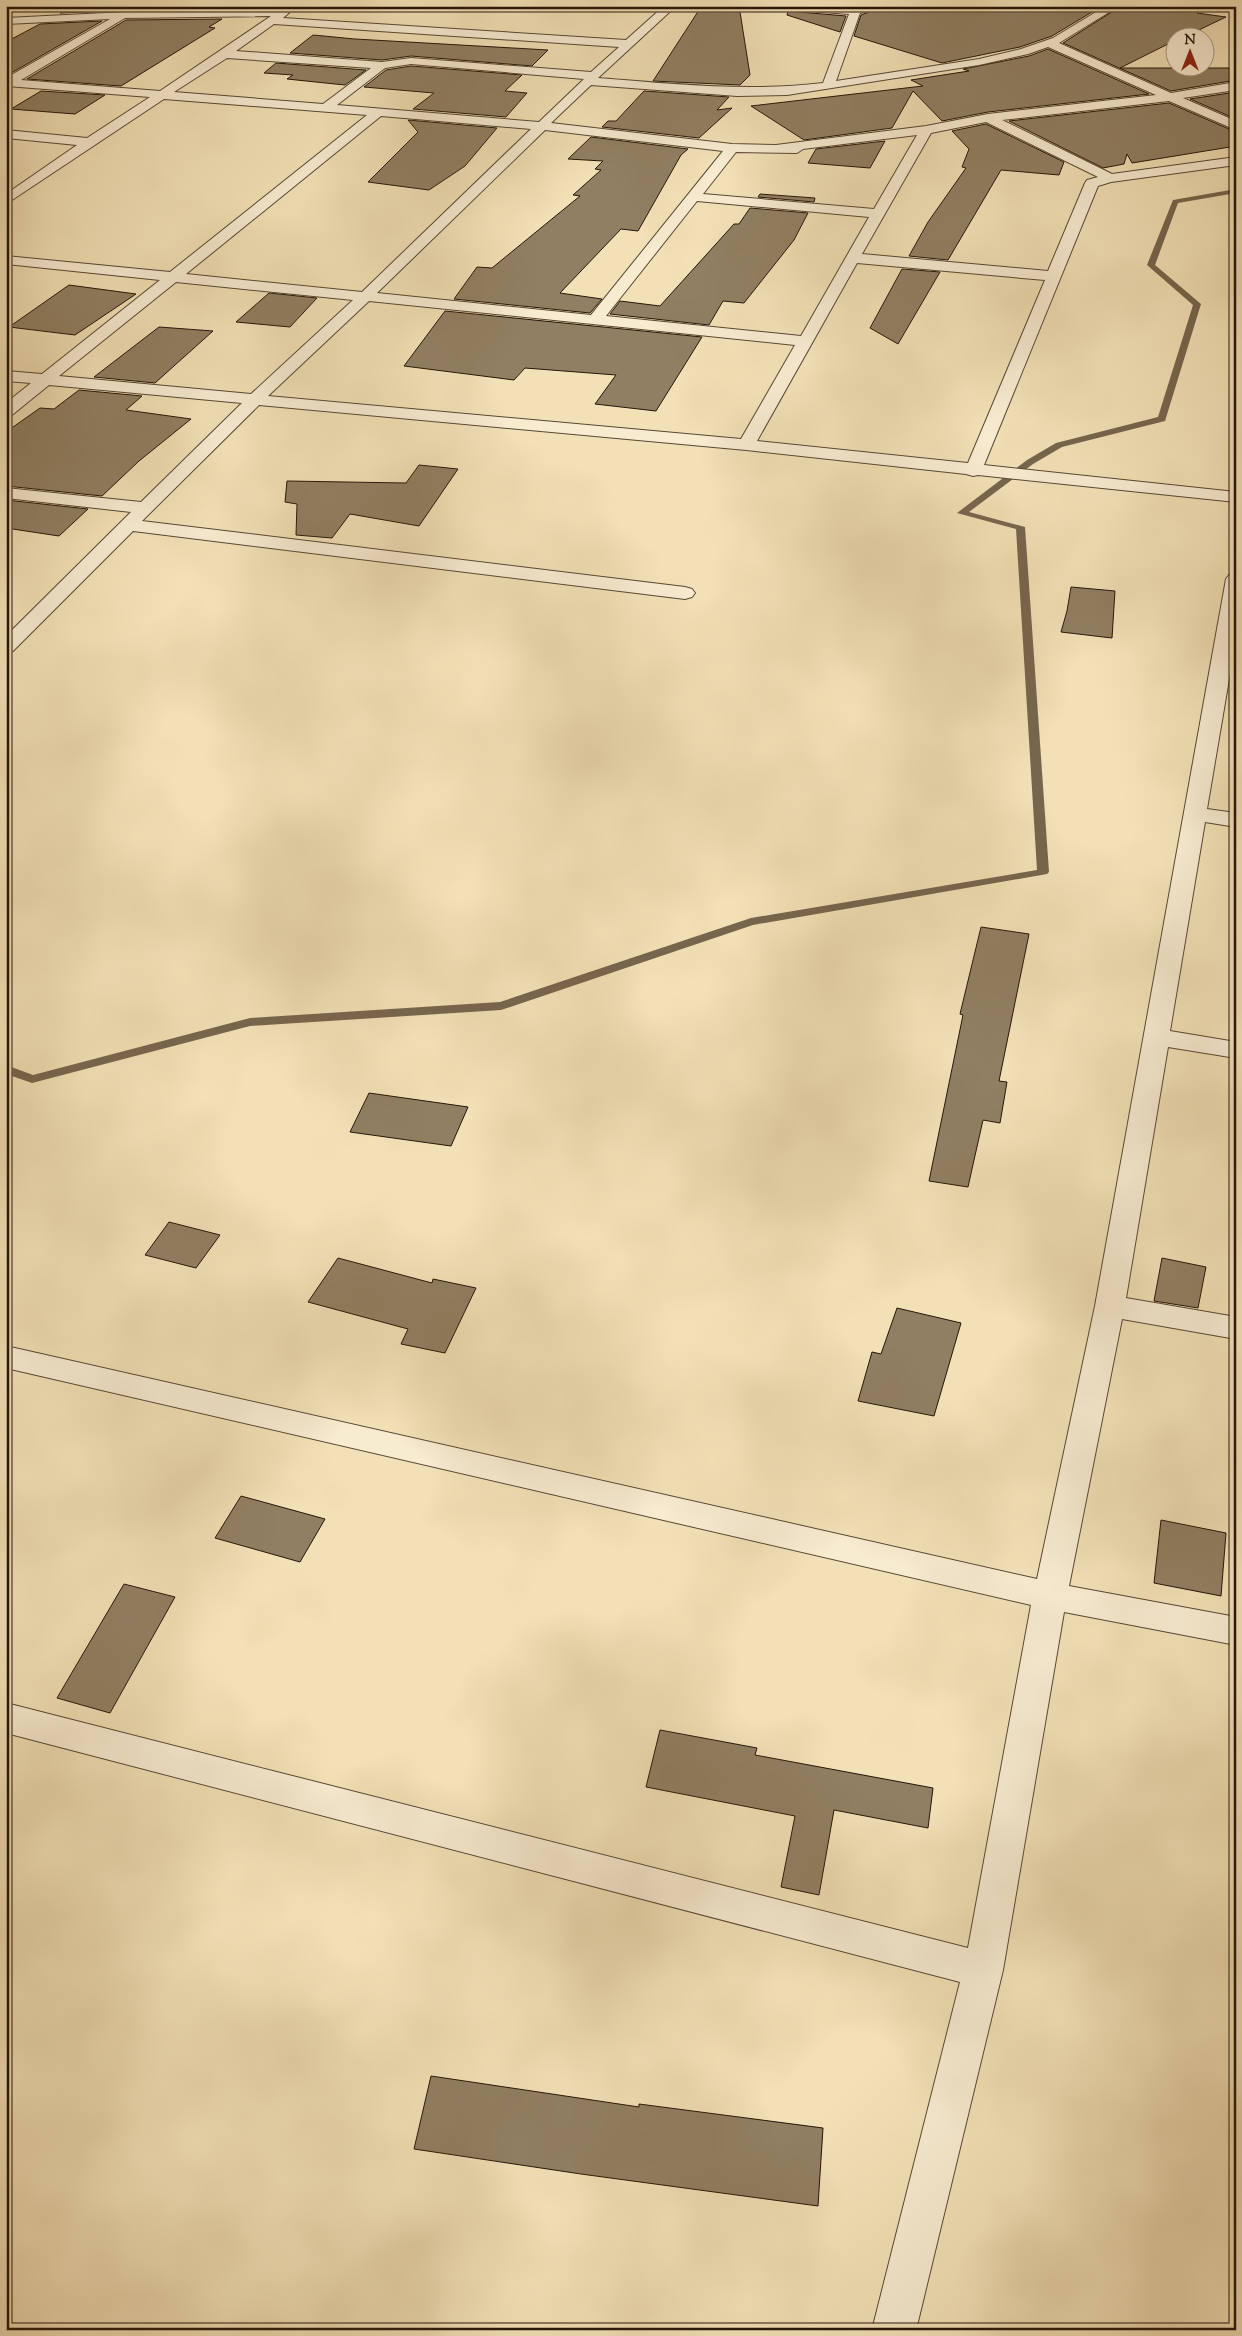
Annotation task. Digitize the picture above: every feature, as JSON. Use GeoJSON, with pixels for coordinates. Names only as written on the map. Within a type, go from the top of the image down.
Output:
{"type":"FeatureCollection","features":[{"type":"Feature","properties":{"kind":"street"},"geometry":{"type":"LineString","coordinates":[[7,82],[141,6]]}},
{"type":"Feature","properties":{"kind":"street"},"geometry":{"type":"LineString","coordinates":[[6,200],[161,94],[225,54],[293,6]]}},
{"type":"Feature","properties":{"kind":"street"},"geometry":{"type":"LineString","coordinates":[[6,647],[254,400],[365,297],[591,78],[671,6]]}},
{"type":"Feature","properties":{"kind":"street"},"geometry":{"type":"LineString","coordinates":[[784,6],[858,9],[878,6]]}},
{"type":"Feature","properties":{"kind":"street"},"geometry":{"type":"LineString","coordinates":[[225,54],[382,66],[411,61],[736,92],[787,91],[979,62],[1024,52],[1049,43],[1114,6]]}},
{"type":"Feature","properties":{"kind":"street"},"geometry":{"type":"LineString","coordinates":[[828,86],[858,9]]}},
{"type":"Feature","properties":{"kind":"street"},"geometry":{"type":"LineString","coordinates":[[6,21],[126,15],[282,13]]}},
{"type":"Feature","properties":{"kind":"street"},"geometry":{"type":"LineString","coordinates":[[271,21],[629,44]]}},
{"type":"Feature","properties":{"kind":"street"},"geometry":{"type":"LineString","coordinates":[[411,61],[445,32]]}},
{"type":"Feature","properties":{"kind":"street"},"geometry":{"type":"LineString","coordinates":[[1049,43],[1236,126]]}},
{"type":"Feature","properties":{"kind":"street"},"geometry":{"type":"LineString","coordinates":[[326,108],[382,66]]}},
{"type":"Feature","properties":{"kind":"street"},"geometry":{"type":"LineString","coordinates":[[7,82],[542,126],[732,148],[779,148],[854,153]]}},
{"type":"Feature","properties":{"kind":"street"},"geometry":{"type":"LineString","coordinates":[[779,148],[926,130],[988,118],[1168,97],[1236,86]]}},
{"type":"Feature","properties":{"kind":"street"},"geometry":{"type":"LineString","coordinates":[[6,411],[42,380],[175,277],[379,112]]}},
{"type":"Feature","properties":{"kind":"street"},"geometry":{"type":"LineString","coordinates":[[988,118],[1110,178]]}},
{"type":"Feature","properties":{"kind":"street"},"geometry":{"type":"LineString","coordinates":[[746,445],[926,130]]}},
{"type":"Feature","properties":{"kind":"street"},"geometry":{"type":"LineString","coordinates":[[6,134],[89,142]]}},
{"type":"Feature","properties":{"kind":"street"},"geometry":{"type":"LineString","coordinates":[[596,319],[732,148]]}},
{"type":"Feature","properties":{"kind":"street"},"geometry":{"type":"LineString","coordinates":[[892,155],[911,156]]}},
{"type":"Feature","properties":{"kind":"street"},"geometry":{"type":"LineString","coordinates":[[973,471],[1092,183],[1110,178],[1236,162]]}},
{"type":"Feature","properties":{"kind":"street"},"geometry":{"type":"LineString","coordinates":[[6,181],[30,184]]}},
{"type":"Feature","properties":{"kind":"street"},"geometry":{"type":"LineString","coordinates":[[694,197],[878,214]]}},
{"type":"Feature","properties":{"kind":"street"},"geometry":{"type":"LineString","coordinates":[[853,258],[1053,276]]}},
{"type":"Feature","properties":{"kind":"street"},"geometry":{"type":"LineString","coordinates":[[6,260],[805,341]]}},
{"type":"Feature","properties":{"kind":"street"},"geometry":{"type":"LineString","coordinates":[[6,376],[746,445],[1236,498]]}},
{"type":"Feature","properties":{"kind":"street"},"geometry":{"type":"LineString","coordinates":[[6,492],[144,508]]}},
{"type":"Feature","properties":{"kind":"street"},"geometry":{"type":"LineString","coordinates":[[128,526],[685,593]]}},
{"type":"Feature","properties":{"kind":"street"},"geometry":{"type":"LineString","coordinates":[[894,2330],[983,1970],[1050,1596],[1110,1306],[1236,579]]}},
{"type":"Feature","properties":{"kind":"street"},"geometry":{"type":"LineString","coordinates":[[1195,814],[1236,820]]}},
{"type":"Feature","properties":{"kind":"street"},"geometry":{"type":"LineString","coordinates":[[1156,1037],[1236,1050]]}},
{"type":"Feature","properties":{"kind":"street"},"geometry":{"type":"LineString","coordinates":[[1110,1306],[1236,1328]]}},
{"type":"Feature","properties":{"kind":"street"},"geometry":{"type":"LineString","coordinates":[[6,1357],[1050,1596],[1236,1632]]}},
{"type":"Feature","properties":{"kind":"street"},"geometry":{"type":"LineString","coordinates":[[6,1718],[983,1970]]}},
{"type":"Feature","properties":{"kind":"building"},"geometry":{"type":"Polygon","coordinates":[[[73,6],[86,6],[134,10],[60,13],[73,6]]]}},
{"type":"Feature","properties":{"kind":"building"},"geometry":{"type":"Polygon","coordinates":[[[885,6],[1102,6],[1052,36],[1020,47],[942,63],[854,36],[861,15],[885,6]]]}},
{"type":"Feature","properties":{"kind":"building"},"geometry":{"type":"Polygon","coordinates":[[[1121,6],[1206,6],[1197,13],[1226,17],[1203,28],[1164,28],[1164,46],[1120,68],[1164,68],[1164,78],[1214,78],[1214,68],[1236,68],[1236,80],[1171,91],[1063,43],[1121,6]]]}},
{"type":"Feature","properties":{"kind":"building"},"geometry":{"type":"Polygon","coordinates":[[[699,10],[740,12],[750,75],[740,85],[653,81],[699,10]]]}},
{"type":"Feature","properties":{"kind":"building"},"geometry":{"type":"Polygon","coordinates":[[[788,11],[846,16],[840,32],[787,15],[788,11]]]}},
{"type":"Feature","properties":{"kind":"building"},"geometry":{"type":"Polygon","coordinates":[[[222,19],[209,27],[215,28],[121,86],[27,79],[126,20],[222,19]]]}},
{"type":"Feature","properties":{"kind":"building"},"geometry":{"type":"Polygon","coordinates":[[[102,21],[6,76],[6,42],[40,24],[102,21]]]}},
{"type":"Feature","properties":{"kind":"building"},"geometry":{"type":"Polygon","coordinates":[[[313,35],[548,50],[532,66],[411,56],[382,60],[290,53],[313,35]]]}},
{"type":"Feature","properties":{"kind":"building"},"geometry":{"type":"Polygon","coordinates":[[[1048,49],[1149,94],[988,112],[942,121],[913,91],[892,128],[804,140],[751,106],[923,86],[911,80],[969,71],[963,69],[1029,56],[1048,49]]]}},
{"type":"Feature","properties":{"kind":"building"},"geometry":{"type":"Polygon","coordinates":[[[276,63],[366,70],[345,85],[287,79],[293,75],[264,73],[276,63]]]}},
{"type":"Feature","properties":{"kind":"building"},"geometry":{"type":"Polygon","coordinates":[[[411,66],[522,75],[505,91],[527,93],[506,117],[413,109],[434,93],[364,87],[386,70],[411,66]]]}},
{"type":"Feature","properties":{"kind":"building"},"geometry":{"type":"Polygon","coordinates":[[[41,91],[105,95],[75,114],[11,109],[41,91]]]}},
{"type":"Feature","properties":{"kind":"building"},"geometry":{"type":"Polygon","coordinates":[[[644,91],[729,97],[717,110],[732,108],[699,138],[602,127],[608,121],[616,121],[644,91]]]}},
{"type":"Feature","properties":{"kind":"building"},"geometry":{"type":"Polygon","coordinates":[[[1236,92],[1236,119],[1190,99],[1236,92]]]}},
{"type":"Feature","properties":{"kind":"building"},"geometry":{"type":"Polygon","coordinates":[[[1169,103],[1236,132],[1236,146],[1132,163],[1127,154],[1124,164],[1103,168],[1009,121],[1169,103]]]}},
{"type":"Feature","properties":{"kind":"building"},"geometry":{"type":"Polygon","coordinates":[[[408,120],[497,128],[465,166],[429,190],[368,182],[418,132],[408,120]]]}},
{"type":"Feature","properties":{"kind":"building"},"geometry":{"type":"Polygon","coordinates":[[[986,124],[1064,162],[1059,175],[1001,170],[948,260],[909,256],[928,222],[966,168],[962,167],[969,149],[952,131],[986,124]]]}},
{"type":"Feature","properties":{"kind":"building"},"geometry":{"type":"Polygon","coordinates":[[[591,137],[688,149],[681,155],[638,231],[621,229],[560,293],[602,299],[590,313],[454,299],[477,267],[492,268],[580,196],[573,195],[601,170],[595,169],[603,161],[568,159],[591,137]]]}},
{"type":"Feature","properties":{"kind":"building"},"geometry":{"type":"Polygon","coordinates":[[[885,141],[870,168],[808,163],[816,149],[885,141]]]}},
{"type":"Feature","properties":{"kind":"building"},"geometry":{"type":"Polygon","coordinates":[[[760,194],[815,198],[814,202],[758,197],[760,194]]]}},
{"type":"Feature","properties":{"kind":"building"},"geometry":{"type":"Polygon","coordinates":[[[750,208],[808,213],[794,240],[744,303],[723,301],[709,325],[610,314],[620,301],[660,306],[734,224],[739,224],[750,208]]]}},
{"type":"Feature","properties":{"kind":"building"},"geometry":{"type":"Polygon","coordinates":[[[902,269],[940,272],[898,344],[870,328],[902,269]]]}},
{"type":"Feature","properties":{"kind":"building"},"geometry":{"type":"Polygon","coordinates":[[[69,285],[136,294],[75,335],[9,327],[69,285]]]}},
{"type":"Feature","properties":{"kind":"building"},"geometry":{"type":"Polygon","coordinates":[[[269,293],[317,298],[290,327],[236,322],[269,293]]]}},
{"type":"Feature","properties":{"kind":"building"},"geometry":{"type":"Polygon","coordinates":[[[445,311],[702,337],[656,411],[595,404],[616,375],[525,368],[514,380],[404,366],[445,311]]]}},
{"type":"Feature","properties":{"kind":"building"},"geometry":{"type":"Polygon","coordinates":[[[159,327],[213,331],[155,383],[94,377],[159,327]]]}},
{"type":"Feature","properties":{"kind":"building"},"geometry":{"type":"Polygon","coordinates":[[[79,390],[142,396],[126,410],[191,419],[139,461],[102,496],[6,486],[6,432],[40,408],[54,409],[79,390]]]}},
{"type":"Feature","properties":{"kind":"building"},"geometry":{"type":"Polygon","coordinates":[[[419,465],[458,469],[419,526],[350,514],[332,538],[296,535],[297,504],[285,502],[287,481],[406,483],[419,465]]]}},
{"type":"Feature","properties":{"kind":"building"},"geometry":{"type":"Polygon","coordinates":[[[6,500],[88,509],[59,536],[6,528],[6,500]]]}},
{"type":"Feature","properties":{"kind":"building"},"geometry":{"type":"Polygon","coordinates":[[[1071,587],[1115,591],[1112,638],[1061,632],[1071,587]]]}},
{"type":"Feature","properties":{"kind":"building"},"geometry":{"type":"Polygon","coordinates":[[[981,927],[1029,934],[999,1081],[1007,1082],[1000,1123],[983,1120],[968,1187],[929,1181],[963,1015],[960,1014],[981,927]]]}},
{"type":"Feature","properties":{"kind":"building"},"geometry":{"type":"Polygon","coordinates":[[[369,1093],[468,1107],[451,1146],[350,1132],[369,1093]]]}},
{"type":"Feature","properties":{"kind":"building"},"geometry":{"type":"Polygon","coordinates":[[[169,1222],[220,1235],[196,1268],[145,1255],[169,1222]]]}},
{"type":"Feature","properties":{"kind":"building"},"geometry":{"type":"Polygon","coordinates":[[[338,1258],[432,1283],[433,1279],[476,1288],[445,1353],[401,1344],[408,1329],[308,1302],[338,1258]]]}},
{"type":"Feature","properties":{"kind":"building"},"geometry":{"type":"Polygon","coordinates":[[[1162,1258],[1206,1267],[1198,1308],[1154,1301],[1162,1258]]]}},
{"type":"Feature","properties":{"kind":"building"},"geometry":{"type":"Polygon","coordinates":[[[897,1308],[961,1323],[934,1416],[858,1401],[872,1352],[881,1354],[897,1308]]]}},
{"type":"Feature","properties":{"kind":"building"},"geometry":{"type":"Polygon","coordinates":[[[241,1496],[325,1519],[300,1562],[215,1538],[241,1496]]]}},
{"type":"Feature","properties":{"kind":"building"},"geometry":{"type":"Polygon","coordinates":[[[1161,1520],[1226,1533],[1221,1596],[1154,1583],[1161,1520]]]}},
{"type":"Feature","properties":{"kind":"building"},"geometry":{"type":"Polygon","coordinates":[[[124,1584],[175,1597],[110,1713],[57,1698],[124,1584]]]}},
{"type":"Feature","properties":{"kind":"building"},"geometry":{"type":"Polygon","coordinates":[[[660,1730],[757,1748],[755,1755],[933,1788],[928,1828],[834,1810],[819,1895],[781,1887],[795,1816],[646,1787],[660,1730]]]}},
{"type":"Feature","properties":{"kind":"building"},"geometry":{"type":"Polygon","coordinates":[[[431,2076],[639,2107],[639,2104],[823,2128],[818,2206],[414,2149],[431,2076]]]}},
{"type":"Feature","properties":{"kind":"waterway"},"geometry":{"type":"LineString","coordinates":[[6,1069],[32,1079],[250,1022],[501,1006],[751,922],[1043,872],[1020,527],[962,513],[1030,462],[1059,445],[1162,419],[1197,304],[1151,265],[1175,201],[1236,191]]}}]}
